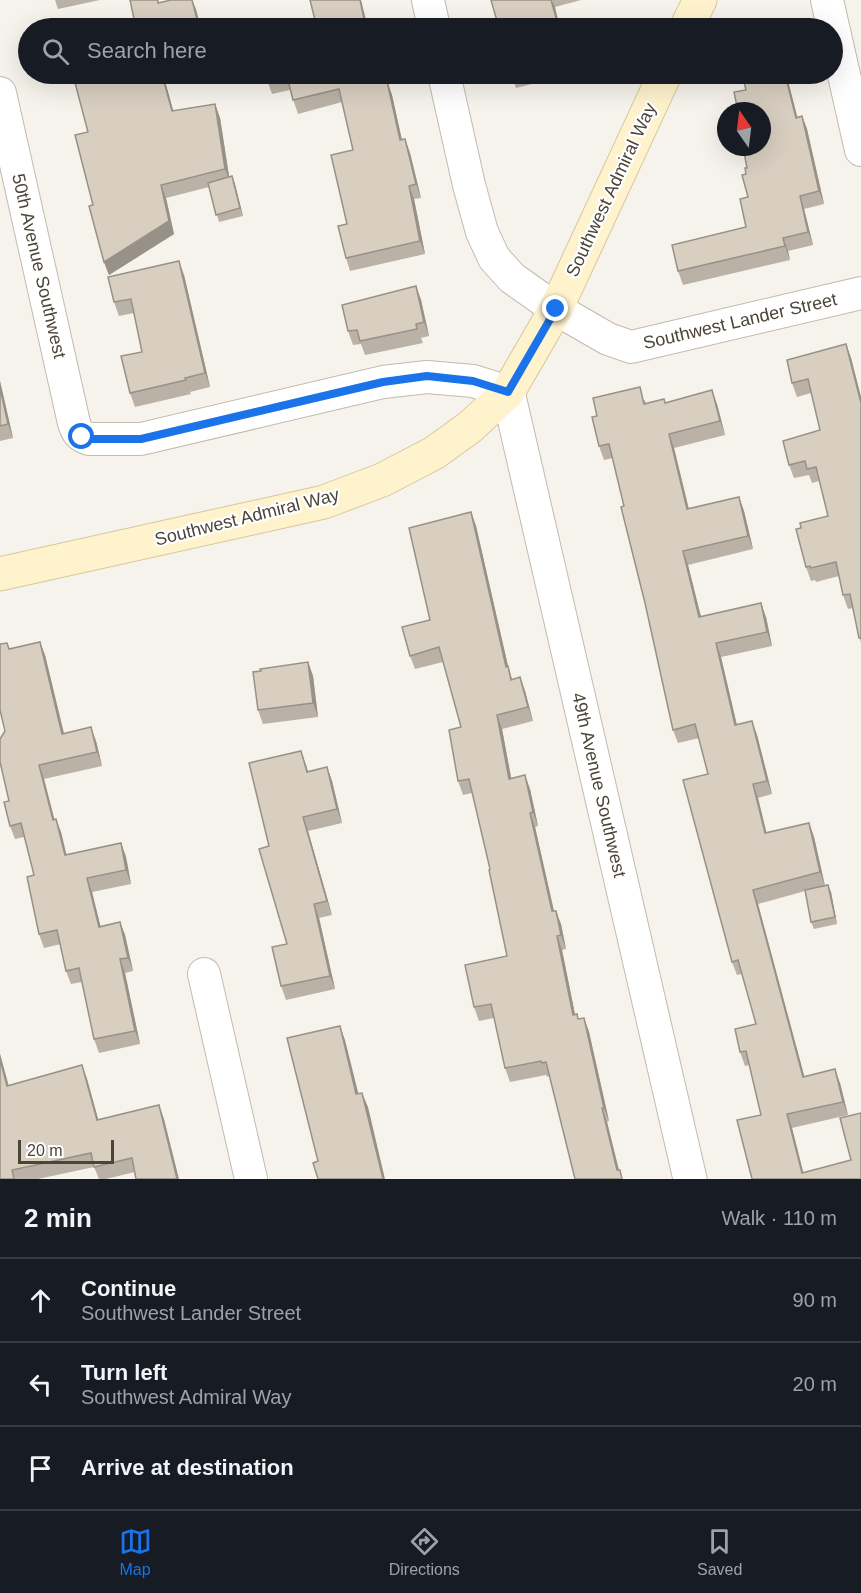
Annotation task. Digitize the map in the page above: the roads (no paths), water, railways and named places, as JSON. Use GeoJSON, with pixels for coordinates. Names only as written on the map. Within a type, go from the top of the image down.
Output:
{"type":"FeatureCollection","features":[{"type":"Feature","properties":{"kind":"main road"},"geometry":{"type":"LineString","coordinates":[[691,18],[700,0]]}},
{"type":"Feature","properties":{"kind":"main road","name":"Southwest Admiral Way"},"geometry":{"type":"LineString","coordinates":[[0,574],[324,502],[382,480],[434,453],[470,427],[508,392],[556,309],[660,84]]}},
{"type":"Feature","properties":{"kind":"street"},"geometry":{"type":"LineString","coordinates":[[428,0],[432,18]]}},
{"type":"Feature","properties":{"kind":"street"},"geometry":{"type":"LineString","coordinates":[[827,0],[831,18]]}},
{"type":"Feature","properties":{"kind":"street"},"geometry":{"type":"LineString","coordinates":[[843,71],[861,150]]}},
{"type":"Feature","properties":{"kind":"street"},"geometry":{"type":"LineString","coordinates":[[446,84],[482,232],[494,258],[512,278],[556,309]]}},
{"type":"Feature","properties":{"kind":"street","name":"50th Avenue Southwest"},"geometry":{"type":"LineString","coordinates":[[0,93],[74,423],[77,433],[82,437],[141,439],[383,382],[427,376],[473,381],[508,392]]}},
{"type":"Feature","properties":{"kind":"street","name":"Southwest Lander Street"},"geometry":{"type":"LineString","coordinates":[[556,309],[608,339],[632,346],[861,292]]}},
{"type":"Feature","properties":{"kind":"street","name":"49th Avenue Southwest"},"geometry":{"type":"LineString","coordinates":[[508,392],[690,1179]]}},
{"type":"Feature","properties":{"kind":"street"},"geometry":{"type":"LineString","coordinates":[[204,974],[251,1179]]}}]}
